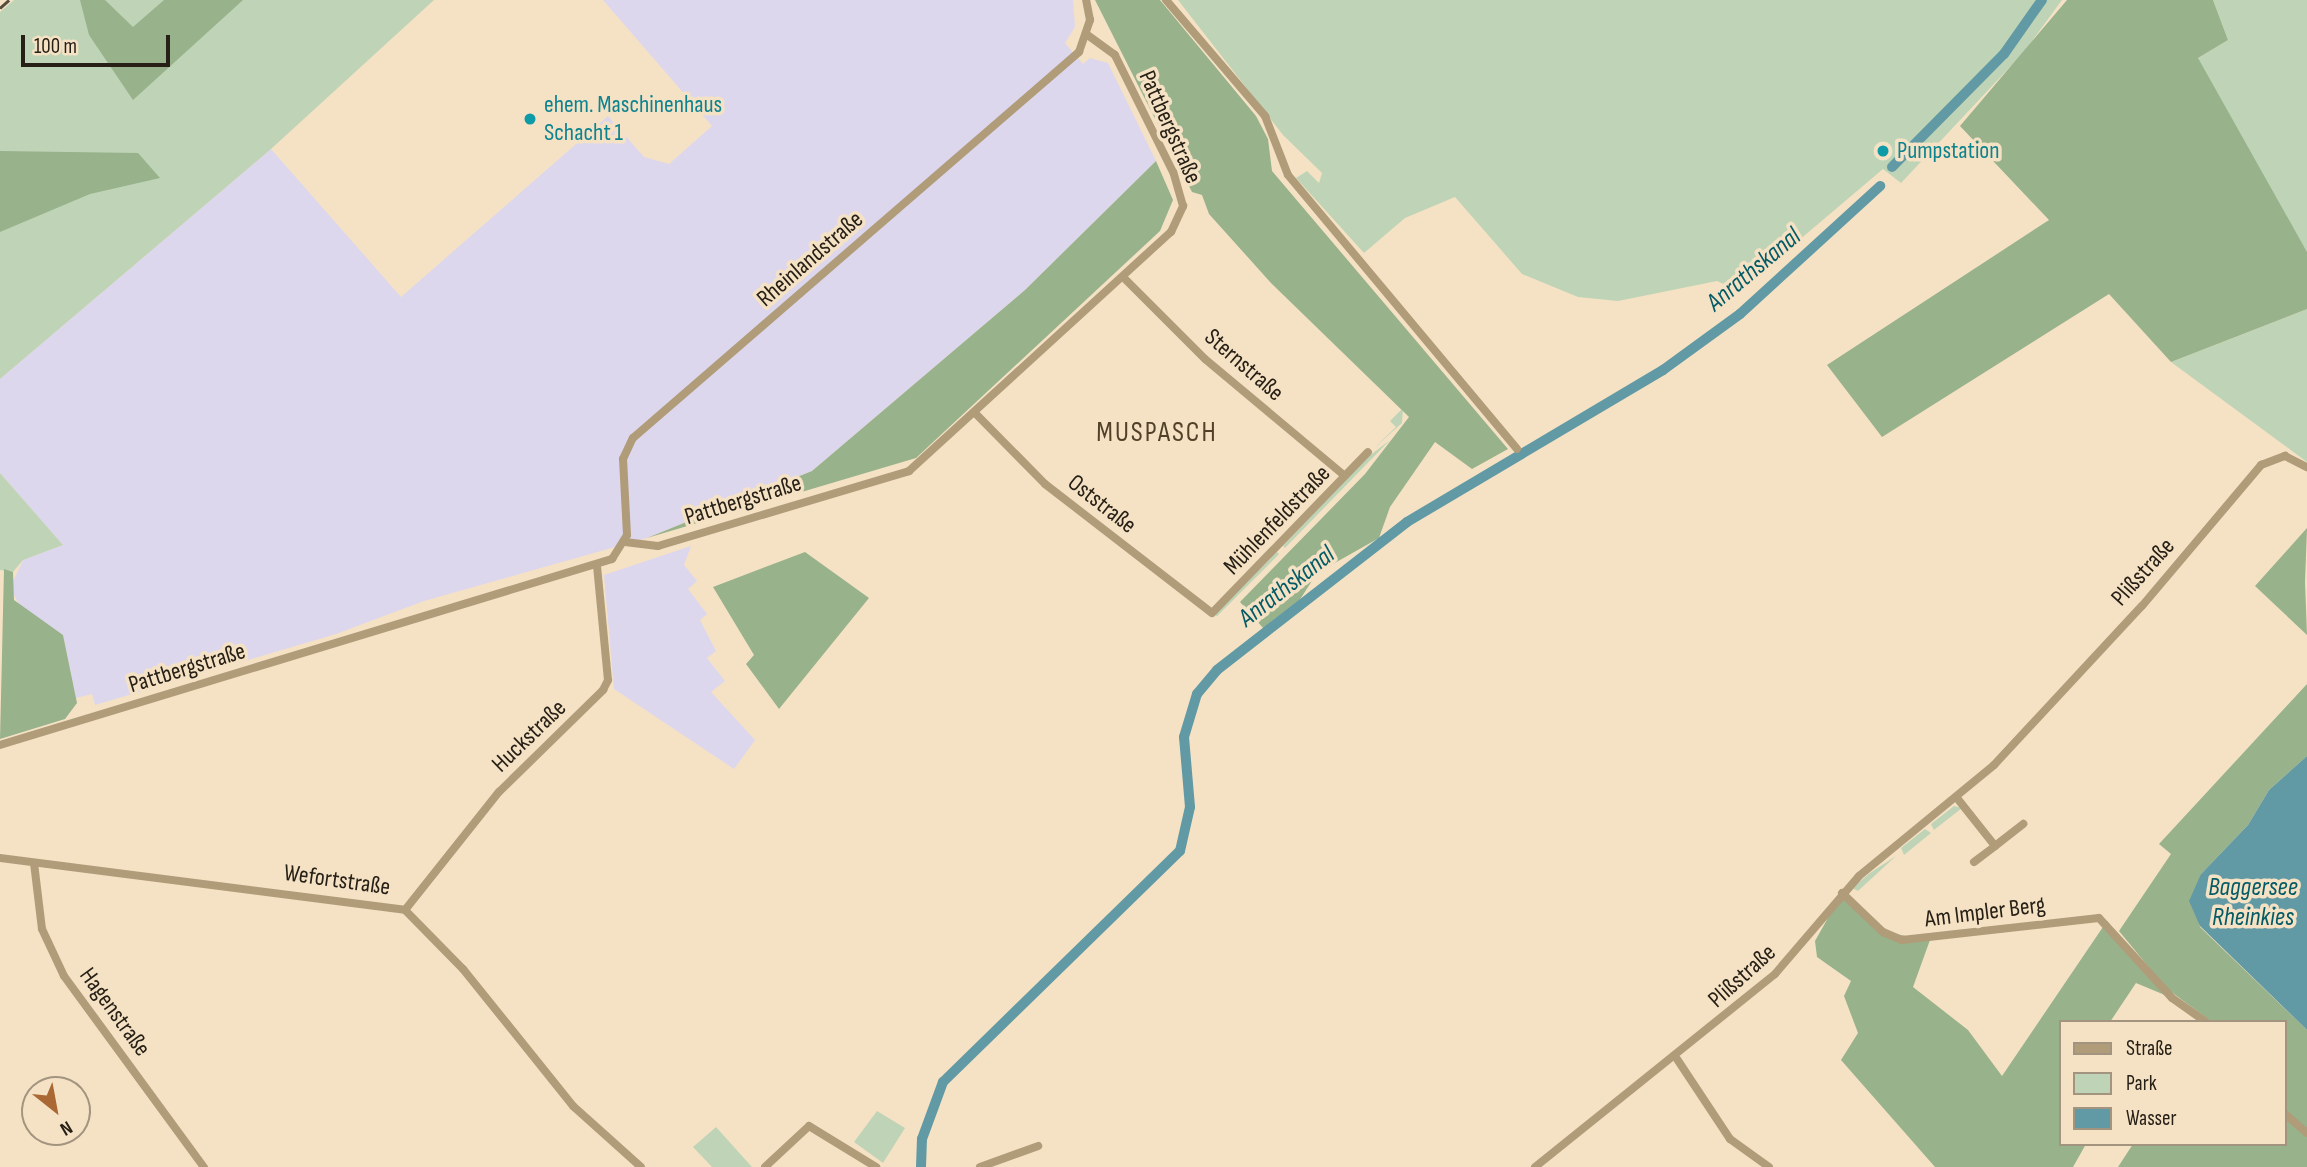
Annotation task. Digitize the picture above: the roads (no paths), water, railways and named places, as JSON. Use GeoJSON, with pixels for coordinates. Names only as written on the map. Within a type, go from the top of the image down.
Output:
{"type":"FeatureCollection","features":[{"type":"Feature","properties":{"kind":"street"},"geometry":{"type":"LineString","coordinates":[[1086,0],[1087,35]]}},
{"type":"Feature","properties":{"kind":"street"},"geometry":{"type":"LineString","coordinates":[[1166,0],[1265,116],[1288,174],[1517,449]]}},
{"type":"Feature","properties":{"kind":"street","name":"Pattbergstraße"},"geometry":{"type":"LineString","coordinates":[[0,745],[597,566],[625,542],[658,546],[909,471],[976,414],[1178,224],[1183,198],[1115,55],[1087,35]]}},
{"type":"Feature","properties":{"kind":"street","name":"Rheinlandstraße"},"geometry":{"type":"LineString","coordinates":[[625,542],[623,459],[633,438],[1066,63],[1087,35]]}},
{"type":"Feature","properties":{"kind":"street","name":"Sternstraße"},"geometry":{"type":"LineString","coordinates":[[1123,277],[1205,359],[1345,476]]}},
{"type":"Feature","properties":{"kind":"street","name":"Oststraße"},"geometry":{"type":"LineString","coordinates":[[976,414],[1045,484],[1212,613]]}},
{"type":"Feature","properties":{"kind":"street","name":"Mühlenfeldstraße"},"geometry":{"type":"LineString","coordinates":[[1212,613],[1368,452]]}},
{"type":"Feature","properties":{"kind":"street","name":"Plißstraße"},"geometry":{"type":"LineString","coordinates":[[1535,1167],[1677,1059],[1790,959],[1842,893],[1957,798],[2143,606],[2261,465],[2285,456],[2307,467]]}},
{"type":"Feature","properties":{"kind":"street","name":"Huckstraße"},"geometry":{"type":"LineString","coordinates":[[405,910],[499,792],[603,690],[608,680],[597,566]]}},
{"type":"Feature","properties":{"kind":"street"},"geometry":{"type":"LineString","coordinates":[[1957,798],[1994,846]]}},
{"type":"Feature","properties":{"kind":"street"},"geometry":{"type":"LineString","coordinates":[[1973,862],[2023,824]]}},
{"type":"Feature","properties":{"kind":"street","name":"Wefortstraße"},"geometry":{"type":"LineString","coordinates":[[0,858],[405,910],[463,969],[573,1106],[641,1167]]}},
{"type":"Feature","properties":{"kind":"street","name":"Hagenstraße"},"geometry":{"type":"LineString","coordinates":[[34,863],[42,929],[64,976],[205,1167]]}},
{"type":"Feature","properties":{"kind":"street","name":"Am Impler Berg"},"geometry":{"type":"LineString","coordinates":[[1842,893],[1883,932],[1902,940],[2093,918],[2107,921],[2164,990],[2203,1020]]}},
{"type":"Feature","properties":{"kind":"street"},"geometry":{"type":"LineString","coordinates":[[1677,1059],[1730,1139],[1769,1167]]}},
{"type":"Feature","properties":{"kind":"street"},"geometry":{"type":"LineString","coordinates":[[2286,1115],[2307,1133]]}},
{"type":"Feature","properties":{"kind":"street"},"geometry":{"type":"LineString","coordinates":[[765,1167],[809,1126],[876,1167]]}},
{"type":"Feature","properties":{"kind":"street"},"geometry":{"type":"LineString","coordinates":[[980,1167],[1038,1146]]}},
{"type":"Feature","properties":{"kind":"water","name":"Baggersee Rheinkies"},"geometry":{"type":"Polygon","coordinates":[[[2307,756],[2307,1030],[2200,926],[2189,901],[2201,874],[2248,825],[2269,790],[2307,756]]]}},
{"type":"Feature","properties":{"kind":"waterway","name":"Anrathskanal"},"geometry":{"type":"LineString","coordinates":[[1892,167],[2004,54],[2042,0]]}},
{"type":"Feature","properties":{"kind":"waterway","name":"Anrathskanal"},"geometry":{"type":"LineString","coordinates":[[921,1167],[922,1139],[943,1082],[1180,851],[1190,807],[1184,737],[1197,694],[1217,670],[1407,522],[1663,370],[1740,314],[1880,186]]}},
{"type":"Feature","properties":{"kind":"railway"},"geometry":{"type":"LineString","coordinates":[[0,8],[9,0]]}},
{"type":"Feature","properties":{"kind":"place","name":"ehem. Maschinenhaus Schacht 1"},"geometry":{"type":"Point","coordinates":[530,119]}},
{"type":"Feature","properties":{"kind":"place","name":"Pumpstation"},"geometry":{"type":"Point","coordinates":[1883,151]}},
{"type":"Feature","properties":{"kind":"district","name":"MUSPASCH"},"geometry":{"type":"Point","coordinates":[1157,433]}}]}
